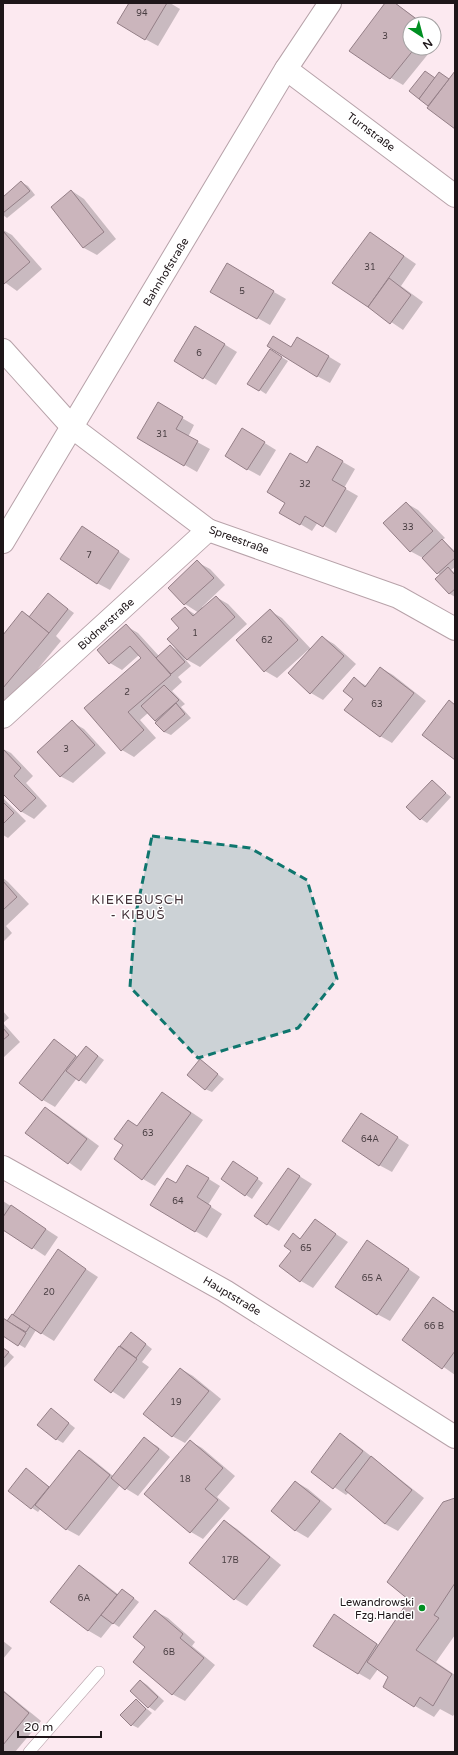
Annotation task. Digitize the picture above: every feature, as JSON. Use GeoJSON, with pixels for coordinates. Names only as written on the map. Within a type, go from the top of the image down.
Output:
{"type":"FeatureCollection","features":[{"type":"Feature","properties":{"kind":"street","name":"Bahnhofstraße"},"geometry":{"type":"LineString","coordinates":[[3,542],[73,428],[286,69],[330,3]]}},
{"type":"Feature","properties":{"kind":"street","name":"Turnstraße"},"geometry":{"type":"LineString","coordinates":[[286,69],[455,196]]}},
{"type":"Feature","properties":{"kind":"street","name":"Spreestraße"},"geometry":{"type":"LineString","coordinates":[[3,350],[73,428],[208,530],[398,596],[455,629]]}},
{"type":"Feature","properties":{"kind":"street","name":"Büdnerstraße"},"geometry":{"type":"LineString","coordinates":[[3,717],[208,530]]}},
{"type":"Feature","properties":{"kind":"street","name":"Hauptstraße"},"geometry":{"type":"LineString","coordinates":[[3,1167],[225,1291],[455,1437]]}},
{"type":"Feature","properties":{"kind":"lane"},"geometry":{"type":"LineString","coordinates":[[29,1752],[98,1672]]}},
{"type":"Feature","properties":{"kind":"highlighted area"},"geometry":{"type":"Polygon","coordinates":[[[152,836],[250,848],[307,880],[337,979],[298,1028],[198,1058],[130,987],[135,918],[152,836]]]}},
{"type":"Feature","properties":{"kind":"building"},"geometry":{"type":"Polygon","coordinates":[[[129,3],[167,3],[145,40],[117,23],[129,3]]]}},
{"type":"Feature","properties":{"kind":"building"},"geometry":{"type":"Polygon","coordinates":[[[385,3],[395,3],[412,16],[402,16],[402,56],[409,56],[390,79],[349,51],[385,3]]]}},
{"type":"Feature","properties":{"kind":"building"},"geometry":{"type":"Polygon","coordinates":[[[425,71],[435,78],[419,99],[409,91],[425,71]]]}},
{"type":"Feature","properties":{"kind":"building"},"geometry":{"type":"Polygon","coordinates":[[[455,71],[455,129],[427,108],[455,71]]]}},
{"type":"Feature","properties":{"kind":"building"},"geometry":{"type":"Polygon","coordinates":[[[439,72],[449,79],[428,106],[419,99],[439,72]]]}},
{"type":"Feature","properties":{"kind":"building"},"geometry":{"type":"Polygon","coordinates":[[[21,181],[30,191],[3,213],[3,197],[21,181]]]}},
{"type":"Feature","properties":{"kind":"building"},"geometry":{"type":"Polygon","coordinates":[[[71,190],[104,232],[83,248],[51,207],[71,190]]]}},
{"type":"Feature","properties":{"kind":"building"},"geometry":{"type":"Polygon","coordinates":[[[3,231],[30,262],[4,284],[3,283],[3,231]]]}},
{"type":"Feature","properties":{"kind":"building"},"geometry":{"type":"Polygon","coordinates":[[[370,232],[404,256],[368,307],[332,283],[370,232]]]}},
{"type":"Feature","properties":{"kind":"building"},"geometry":{"type":"Polygon","coordinates":[[[227,263],[274,291],[257,319],[210,292],[227,263]]]}},
{"type":"Feature","properties":{"kind":"building"},"geometry":{"type":"Polygon","coordinates":[[[389,278],[411,295],[390,324],[368,307],[389,278]]]}},
{"type":"Feature","properties":{"kind":"building"},"geometry":{"type":"Polygon","coordinates":[[[195,326],[225,344],[203,379],[174,361],[195,326]]]}},
{"type":"Feature","properties":{"kind":"building"},"geometry":{"type":"Polygon","coordinates":[[[273,336],[291,347],[297,337],[329,356],[317,377],[267,346],[273,336]]]}},
{"type":"Feature","properties":{"kind":"building"},"geometry":{"type":"Polygon","coordinates":[[[270,349],[282,357],[259,391],[247,384],[270,349]]]}},
{"type":"Feature","properties":{"kind":"building"},"geometry":{"type":"Polygon","coordinates":[[[158,402],[183,417],[176,429],[198,441],[184,466],[137,438],[158,402]]]}},
{"type":"Feature","properties":{"kind":"building"},"geometry":{"type":"Polygon","coordinates":[[[242,428],[265,442],[247,470],[225,456],[242,428]]]}},
{"type":"Feature","properties":{"kind":"building"},"geometry":{"type":"Polygon","coordinates":[[[317,446],[343,461],[332,480],[346,488],[323,527],[305,516],[300,525],[279,513],[285,503],[267,492],[290,453],[307,463],[317,446]]]}},
{"type":"Feature","properties":{"kind":"building"},"geometry":{"type":"Polygon","coordinates":[[[406,502],[433,531],[410,552],[383,523],[406,502]]]}},
{"type":"Feature","properties":{"kind":"building"},"geometry":{"type":"Polygon","coordinates":[[[82,526],[119,551],[97,584],[60,559],[82,526]]]}},
{"type":"Feature","properties":{"kind":"building"},"geometry":{"type":"Polygon","coordinates":[[[442,539],[455,553],[455,558],[437,574],[422,558],[442,539]]]}},
{"type":"Feature","properties":{"kind":"building"},"geometry":{"type":"Polygon","coordinates":[[[197,560],[214,578],[184,605],[168,588],[197,560]]]}},
{"type":"Feature","properties":{"kind":"building"},"geometry":{"type":"Polygon","coordinates":[[[448,567],[455,575],[455,589],[449,594],[435,579],[448,567]]]}},
{"type":"Feature","properties":{"kind":"building"},"geometry":{"type":"Polygon","coordinates":[[[48,593],[68,609],[49,633],[29,617],[48,593]]]}},
{"type":"Feature","properties":{"kind":"building"},"geometry":{"type":"Polygon","coordinates":[[[216,596],[235,617],[187,660],[167,639],[179,628],[171,619],[185,607],[193,616],[216,596]]]}},
{"type":"Feature","properties":{"kind":"building"},"geometry":{"type":"Polygon","coordinates":[[[270,609],[298,640],[264,672],[236,640],[270,609]]]}},
{"type":"Feature","properties":{"kind":"building"},"geometry":{"type":"Polygon","coordinates":[[[22,611],[49,633],[3,688],[3,635],[22,611]]]}},
{"type":"Feature","properties":{"kind":"building"},"geometry":{"type":"Polygon","coordinates":[[[126,624],[171,675],[128,712],[144,730],[121,751],[84,708],[141,658],[130,646],[109,664],[97,650],[126,624]]]}},
{"type":"Feature","properties":{"kind":"building"},"geometry":{"type":"Polygon","coordinates":[[[322,636],[344,656],[310,694],[288,673],[322,636]]]}},
{"type":"Feature","properties":{"kind":"building"},"geometry":{"type":"Polygon","coordinates":[[[170,645],[185,662],[171,674],[156,658],[170,645]]]}},
{"type":"Feature","properties":{"kind":"building"},"geometry":{"type":"Polygon","coordinates":[[[380,667],[414,693],[380,737],[344,710],[353,699],[343,691],[354,677],[365,687],[380,667]]]}},
{"type":"Feature","properties":{"kind":"building"},"geometry":{"type":"Polygon","coordinates":[[[164,685],[179,700],[155,721],[141,706],[164,685]]]}},
{"type":"Feature","properties":{"kind":"building"},"geometry":{"type":"Polygon","coordinates":[[[449,700],[455,705],[455,760],[422,735],[449,700]]]}},
{"type":"Feature","properties":{"kind":"building"},"geometry":{"type":"Polygon","coordinates":[[[176,703],[185,714],[164,732],[155,723],[176,703]]]}},
{"type":"Feature","properties":{"kind":"building"},"geometry":{"type":"Polygon","coordinates":[[[72,720],[95,745],[60,777],[37,752],[72,720]]]}},
{"type":"Feature","properties":{"kind":"building"},"geometry":{"type":"Polygon","coordinates":[[[3,749],[21,768],[14,776],[36,798],[21,812],[3,794],[3,749]]]}},
{"type":"Feature","properties":{"kind":"building"},"geometry":{"type":"Polygon","coordinates":[[[432,780],[446,793],[420,820],[406,807],[432,780]]]}},
{"type":"Feature","properties":{"kind":"building"},"geometry":{"type":"Polygon","coordinates":[[[3,802],[14,813],[3,824],[3,802]]]}},
{"type":"Feature","properties":{"kind":"building"},"geometry":{"type":"Polygon","coordinates":[[[3,881],[17,897],[3,910],[3,881]]]}},
{"type":"Feature","properties":{"kind":"building"},"geometry":{"type":"Polygon","coordinates":[[[3,1028],[9,1035],[3,1040],[3,1028]]]}},
{"type":"Feature","properties":{"kind":"building"},"geometry":{"type":"Polygon","coordinates":[[[54,1039],[76,1056],[42,1101],[19,1083],[54,1039]]]}},
{"type":"Feature","properties":{"kind":"building"},"geometry":{"type":"Polygon","coordinates":[[[86,1046],[98,1056],[79,1081],[66,1071],[86,1046]]]}},
{"type":"Feature","properties":{"kind":"building"},"geometry":{"type":"Polygon","coordinates":[[[200,1059],[218,1074],[205,1090],[187,1075],[200,1059]]]}},
{"type":"Feature","properties":{"kind":"building"},"geometry":{"type":"Polygon","coordinates":[[[162,1092],[191,1113],[142,1180],[114,1159],[123,1145],[114,1139],[128,1120],[137,1126],[162,1092]]]}},
{"type":"Feature","properties":{"kind":"building"},"geometry":{"type":"Polygon","coordinates":[[[45,1107],[87,1139],[68,1164],[25,1133],[45,1107]]]}},
{"type":"Feature","properties":{"kind":"building"},"geometry":{"type":"Polygon","coordinates":[[[361,1113],[398,1137],[379,1166],[342,1141],[361,1113]]]}},
{"type":"Feature","properties":{"kind":"building"},"geometry":{"type":"Polygon","coordinates":[[[233,1161],[258,1178],[245,1196],[221,1179],[233,1161]]]}},
{"type":"Feature","properties":{"kind":"building"},"geometry":{"type":"Polygon","coordinates":[[[187,1165],[209,1178],[197,1197],[211,1206],[195,1232],[150,1205],[167,1178],[176,1183],[187,1165]]]}},
{"type":"Feature","properties":{"kind":"building"},"geometry":{"type":"Polygon","coordinates":[[[288,1168],[300,1176],[267,1225],[254,1216],[288,1168]]]}},
{"type":"Feature","properties":{"kind":"building"},"geometry":{"type":"Polygon","coordinates":[[[11,1205],[46,1229],[32,1249],[3,1230],[3,1217],[11,1205]]]}},
{"type":"Feature","properties":{"kind":"building"},"geometry":{"type":"Polygon","coordinates":[[[315,1219],[336,1234],[300,1282],[279,1266],[291,1251],[284,1246],[293,1233],[300,1239],[315,1219]]]}},
{"type":"Feature","properties":{"kind":"building"},"geometry":{"type":"Polygon","coordinates":[[[367,1240],[409,1269],[377,1315],[335,1287],[367,1240]]]}},
{"type":"Feature","properties":{"kind":"building"},"geometry":{"type":"Polygon","coordinates":[[[58,1249],[86,1269],[41,1334],[13,1315],[58,1249]]]}},
{"type":"Feature","properties":{"kind":"building"},"geometry":{"type":"Polygon","coordinates":[[[433,1297],[455,1313],[455,1351],[442,1369],[402,1340],[433,1297]]]}},
{"type":"Feature","properties":{"kind":"building"},"geometry":{"type":"Polygon","coordinates":[[[12,1314],[30,1326],[26,1332],[7,1321],[12,1314]]]}},
{"type":"Feature","properties":{"kind":"building"},"geometry":{"type":"Polygon","coordinates":[[[3,1318],[26,1333],[18,1346],[3,1336],[3,1318]]]}},
{"type":"Feature","properties":{"kind":"building"},"geometry":{"type":"Polygon","coordinates":[[[131,1332],[146,1344],[136,1358],[120,1346],[131,1332]]]}},
{"type":"Feature","properties":{"kind":"building"},"geometry":{"type":"Polygon","coordinates":[[[119,1346],[137,1359],[111,1393],[94,1380],[119,1346]]]}},
{"type":"Feature","properties":{"kind":"building"},"geometry":{"type":"Polygon","coordinates":[[[3,1348],[9,1352],[3,1359],[3,1348]]]}},
{"type":"Feature","properties":{"kind":"building"},"geometry":{"type":"Polygon","coordinates":[[[180,1368],[209,1391],[172,1437],[143,1414],[180,1368]]]}},
{"type":"Feature","properties":{"kind":"building"},"geometry":{"type":"Polygon","coordinates":[[[51,1408],[69,1423],[56,1440],[37,1425],[51,1408]]]}},
{"type":"Feature","properties":{"kind":"building"},"geometry":{"type":"Polygon","coordinates":[[[340,1433],[363,1451],[333,1489],[311,1472],[340,1433]]]}},
{"type":"Feature","properties":{"kind":"building"},"geometry":{"type":"Polygon","coordinates":[[[144,1437],[159,1449],[125,1490],[111,1478],[144,1437]]]}},
{"type":"Feature","properties":{"kind":"building"},"geometry":{"type":"Polygon","coordinates":[[[190,1440],[223,1468],[205,1489],[218,1500],[190,1533],[144,1494],[190,1440]]]}},
{"type":"Feature","properties":{"kind":"building"},"geometry":{"type":"Polygon","coordinates":[[[79,1450],[110,1475],[66,1530],[35,1505],[79,1450]]]}},
{"type":"Feature","properties":{"kind":"building"},"geometry":{"type":"Polygon","coordinates":[[[371,1456],[412,1490],[385,1524],[345,1490],[371,1456]]]}},
{"type":"Feature","properties":{"kind":"building"},"geometry":{"type":"Polygon","coordinates":[[[26,1468],[49,1487],[31,1509],[8,1491],[26,1468]]]}},
{"type":"Feature","properties":{"kind":"building"},"geometry":{"type":"Polygon","coordinates":[[[295,1481],[320,1501],[295,1531],[271,1511],[295,1481]]]}},
{"type":"Feature","properties":{"kind":"building","name":"Lewandrowski Fzg.Handel"},"geometry":{"type":"Polygon","coordinates":[[[455,1498],[455,1583],[434,1615],[439,1618],[416,1650],[452,1674],[433,1706],[420,1697],[414,1707],[383,1687],[388,1677],[367,1662],[409,1600],[387,1582],[443,1502],[455,1498]]]}},
{"type":"Feature","properties":{"kind":"building"},"geometry":{"type":"Polygon","coordinates":[[[224,1520],[270,1557],[234,1600],[189,1563],[224,1520]]]}},
{"type":"Feature","properties":{"kind":"building"},"geometry":{"type":"Polygon","coordinates":[[[79,1565],[117,1595],[88,1631],[50,1602],[79,1565]]]}},
{"type":"Feature","properties":{"kind":"building"},"geometry":{"type":"Polygon","coordinates":[[[122,1589],[134,1598],[113,1624],[101,1615],[122,1589]]]}},
{"type":"Feature","properties":{"kind":"building"},"geometry":{"type":"Polygon","coordinates":[[[155,1610],[183,1634],[180,1638],[204,1658],[172,1695],[133,1662],[145,1647],[133,1637],[155,1610]]]}},
{"type":"Feature","properties":{"kind":"building"},"geometry":{"type":"Polygon","coordinates":[[[334,1614],[377,1644],[358,1674],[313,1646],[334,1614]]]}},
{"type":"Feature","properties":{"kind":"building"},"geometry":{"type":"Polygon","coordinates":[[[140,1680],[158,1697],[148,1708],[130,1691],[140,1680]]]}},
{"type":"Feature","properties":{"kind":"building"},"geometry":{"type":"Polygon","coordinates":[[[3,1691],[29,1713],[3,1745],[3,1691]]]}},
{"type":"Feature","properties":{"kind":"building"},"geometry":{"type":"Polygon","coordinates":[[[136,1699],[146,1709],[131,1726],[120,1715],[136,1699]]]}},
{"type":"Feature","properties":{"kind":"place","name":"Lewandrowski Fzg.Handel"},"geometry":{"type":"Point","coordinates":[422,1608]}},
{"type":"Feature","properties":{"kind":"district","name":"KIEKEBUSCH - KIBUŠ"},"geometry":{"type":"Point","coordinates":[138,908]}}]}
